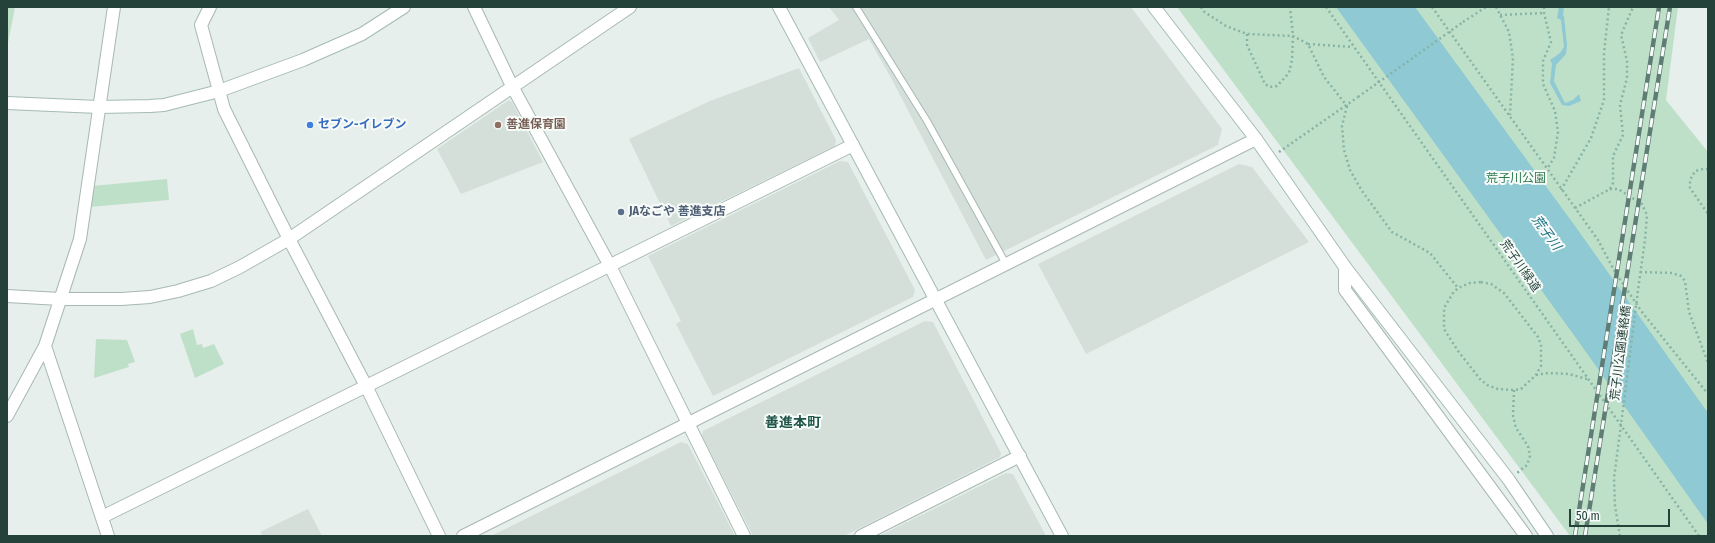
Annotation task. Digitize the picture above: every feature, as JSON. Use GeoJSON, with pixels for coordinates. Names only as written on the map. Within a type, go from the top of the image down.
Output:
{"type":"FeatureCollection","features":[{"type":"Feature","properties":{"kind":"street"},"geometry":{"type":"LineString","coordinates":[[7,416],[45,346],[80,239],[98,107],[114,7]]}},
{"type":"Feature","properties":{"kind":"street"},"geometry":{"type":"LineString","coordinates":[[210,7],[201,25],[224,109],[289,239],[366,386],[439,536]]}},
{"type":"Feature","properties":{"kind":"street"},"geometry":{"type":"LineString","coordinates":[[7,103],[98,107],[150,106],[219,91],[303,60],[362,34],[404,7]]}},
{"type":"Feature","properties":{"kind":"street"},"geometry":{"type":"LineString","coordinates":[[474,7],[512,86],[610,266],[744,536]]}},
{"type":"Feature","properties":{"kind":"street"},"geometry":{"type":"LineString","coordinates":[[7,296],[120,300],[150,297],[178,291],[223,275],[289,239],[630,7]]}},
{"type":"Feature","properties":{"kind":"street"},"geometry":{"type":"LineString","coordinates":[[779,7],[1062,536]]}},
{"type":"Feature","properties":{"kind":"street"},"geometry":{"type":"LineString","coordinates":[[1154,7],[1256,139],[1345,267],[1508,480],[1547,536]]}},
{"type":"Feature","properties":{"kind":"street"},"geometry":{"type":"LineString","coordinates":[[463,536],[1256,139]]}},
{"type":"Feature","properties":{"kind":"street"},"geometry":{"type":"LineString","coordinates":[[102,517],[853,145]]}},
{"type":"Feature","properties":{"kind":"street"},"geometry":{"type":"LineString","coordinates":[[1345,267],[1345,290],[1526,536]]}},
{"type":"Feature","properties":{"kind":"street"},"geometry":{"type":"LineString","coordinates":[[45,346],[108,536]]}},
{"type":"Feature","properties":{"kind":"street"},"geometry":{"type":"LineString","coordinates":[[861,536],[1020,456]]}},
{"type":"Feature","properties":{"kind":"lane"},"geometry":{"type":"LineString","coordinates":[[856,7],[928,121],[1006,264]]}},
{"type":"Feature","properties":{"kind":"path"},"geometry":{"type":"LineString","coordinates":[[1201,7],[1203,11],[1226,26],[1247,34],[1293,36],[1308,44],[1354,47]]}},
{"type":"Feature","properties":{"kind":"path"},"geometry":{"type":"LineString","coordinates":[[1247,34],[1247,45],[1265,84],[1270,87],[1277,86],[1289,73],[1292,60],[1293,36],[1290,7]]}},
{"type":"Feature","properties":{"kind":"path","name":"荒子川緑道"},"geometry":{"type":"LineString","coordinates":[[1326,7],[1699,536]]}},
{"type":"Feature","properties":{"kind":"path"},"geometry":{"type":"LineString","coordinates":[[1432,7],[1598,240],[1615,272],[1642,312],[1708,394]]}},
{"type":"Feature","properties":{"kind":"path"},"geometry":{"type":"LineString","coordinates":[[1270,158],[1347,106],[1486,7]]}},
{"type":"Feature","properties":{"kind":"path"},"geometry":{"type":"LineString","coordinates":[[1496,7],[1509,32],[1513,58],[1510,115]]}},
{"type":"Feature","properties":{"kind":"path"},"geometry":{"type":"LineString","coordinates":[[1544,7],[1551,42],[1543,61],[1543,84],[1555,111],[1558,132],[1554,158],[1547,169]]}},
{"type":"Feature","properties":{"kind":"path"},"geometry":{"type":"LineString","coordinates":[[1561,190],[1591,138],[1604,100],[1604,53],[1609,7]]}},
{"type":"Feature","properties":{"kind":"path"},"geometry":{"type":"LineString","coordinates":[[1575,208],[1610,189],[1613,183],[1613,156],[1623,135],[1620,105],[1627,78],[1627,60],[1621,35],[1633,7]]}},
{"type":"Feature","properties":{"kind":"path"},"geometry":{"type":"LineString","coordinates":[[1500,15],[1544,13]]}},
{"type":"Feature","properties":{"kind":"path"},"geometry":{"type":"LineString","coordinates":[[1308,44],[1324,77],[1347,106]]}},
{"type":"Feature","properties":{"kind":"path"},"geometry":{"type":"LineString","coordinates":[[1347,106],[1342,126],[1344,150],[1350,170],[1362,191],[1392,232],[1430,253],[1458,288]]}},
{"type":"Feature","properties":{"kind":"path"},"geometry":{"type":"LineString","coordinates":[[1708,169],[1702,168],[1695,171],[1690,180],[1690,188],[1708,214]]}},
{"type":"Feature","properties":{"kind":"path","name":"荒子川公園連絡橋"},"geometry":{"type":"LineString","coordinates":[[1610,189],[1618,189],[1642,204],[1647,215],[1614,478],[1615,506],[1620,536]]}},
{"type":"Feature","properties":{"kind":"path"},"geometry":{"type":"LineString","coordinates":[[1640,272],[1672,273],[1681,276],[1685,281],[1689,312],[1708,363]]}},
{"type":"Feature","properties":{"kind":"path"},"geometry":{"type":"LineString","coordinates":[[1481,282],[1491,284],[1504,292],[1538,336],[1541,345],[1541,366],[1536,375],[1521,389],[1514,390],[1498,389],[1487,385],[1480,379],[1458,351],[1444,329],[1444,308],[1458,288],[1470,283],[1481,282]]}},
{"type":"Feature","properties":{"kind":"path"},"geometry":{"type":"LineString","coordinates":[[1536,375],[1548,373],[1569,374],[1590,380]]}},
{"type":"Feature","properties":{"kind":"path"},"geometry":{"type":"LineString","coordinates":[[1508,480],[1527,465],[1530,456],[1528,446],[1516,428],[1513,416],[1514,390]]}},
{"type":"Feature","properties":{"kind":"shaded area"},"geometry":{"type":"Polygon","coordinates":[[[829,7],[1131,7],[1222,129],[1218,145],[986,260],[890,76],[869,39],[820,62],[808,38],[839,20],[829,7]]]}},
{"type":"Feature","properties":{"kind":"shaded area"},"geometry":{"type":"Polygon","coordinates":[[[799,68],[836,140],[835,146],[671,226],[629,139],[710,101],[799,68]]]}},
{"type":"Feature","properties":{"kind":"shaded area","name":"善進保育園"},"geometry":{"type":"Polygon","coordinates":[[[509,100],[512,102],[543,162],[461,194],[437,149],[509,100]]]}},
{"type":"Feature","properties":{"kind":"shaded area"},"geometry":{"type":"Polygon","coordinates":[[[840,161],[848,162],[915,290],[913,297],[713,396],[676,324],[681,321],[648,256],[840,161]]]}},
{"type":"Feature","properties":{"kind":"shaded area"},"geometry":{"type":"Polygon","coordinates":[[[1239,164],[1252,167],[1309,242],[1086,354],[1038,264],[1239,164]]]}},
{"type":"Feature","properties":{"kind":"shaded area"},"geometry":{"type":"Polygon","coordinates":[[[925,321],[933,322],[1001,453],[1000,457],[844,536],[753,536],[702,436],[703,431],[925,321]]]}},
{"type":"Feature","properties":{"kind":"shaded area"},"geometry":{"type":"Polygon","coordinates":[[[681,442],[688,444],[735,536],[491,536],[681,442]]]}},
{"type":"Feature","properties":{"kind":"shaded area"},"geometry":{"type":"Polygon","coordinates":[[[1006,473],[1013,474],[1046,536],[879,536],[1006,473]]]}},
{"type":"Feature","properties":{"kind":"shaded area"},"geometry":{"type":"Polygon","coordinates":[[[308,509],[322,536],[262,536],[260,532],[308,509]]]}},
{"type":"Feature","properties":{"kind":"green space"},"geometry":{"type":"Polygon","coordinates":[[[7,7],[15,7],[7,48],[7,7]]]}},
{"type":"Feature","properties":{"kind":"green space","name":"荒子川公園"},"geometry":{"type":"Polygon","coordinates":[[[1177,7],[1678,7],[1666,100],[1708,152],[1708,536],[1570,536],[1177,7]]]}},
{"type":"Feature","properties":{"kind":"green space"},"geometry":{"type":"Polygon","coordinates":[[[167,179],[169,200],[90,207],[92,186],[167,179]]]}},
{"type":"Feature","properties":{"kind":"green space"},"geometry":{"type":"Polygon","coordinates":[[[193,329],[197,345],[202,344],[203,348],[214,344],[224,364],[195,378],[180,334],[193,329]]]}},
{"type":"Feature","properties":{"kind":"green space"},"geometry":{"type":"Polygon","coordinates":[[[96,339],[127,340],[135,362],[128,364],[129,367],[94,378],[96,339]]]}},
{"type":"Feature","properties":{"kind":"water","name":"荒子川"},"geometry":{"type":"Polygon","coordinates":[[[1336,7],[1415,7],[1575,226],[1708,413],[1708,524],[1576,338],[1336,7]]]}},
{"type":"Feature","properties":{"kind":"water"},"geometry":{"type":"Polygon","coordinates":[[[1559,7],[1564,7],[1563,16],[1567,45],[1566,54],[1556,65],[1554,81],[1565,103],[1573,100],[1579,94],[1581,101],[1569,106],[1562,105],[1550,83],[1552,64],[1550,60],[1560,53],[1564,47],[1561,20],[1557,18],[1559,7]]]}},
{"type":"Feature","properties":{"kind":"railway"},"geometry":{"type":"LineString","coordinates":[[1575,536],[1659,7]]}},
{"type":"Feature","properties":{"kind":"railway"},"geometry":{"type":"LineString","coordinates":[[1585,536],[1670,7]]}},
{"type":"Feature","properties":{"kind":"place","name":"セブン-イレブン"},"geometry":{"type":"Point","coordinates":[310,125]}},
{"type":"Feature","properties":{"kind":"place","name":"善進保育園"},"geometry":{"type":"Point","coordinates":[498,125]}},
{"type":"Feature","properties":{"kind":"place","name":"JAなごや 善進支店"},"geometry":{"type":"Point","coordinates":[621,212]}},
{"type":"Feature","properties":{"kind":"district","name":"善進本町"},"geometry":{"type":"Point","coordinates":[793,423]}}]}
